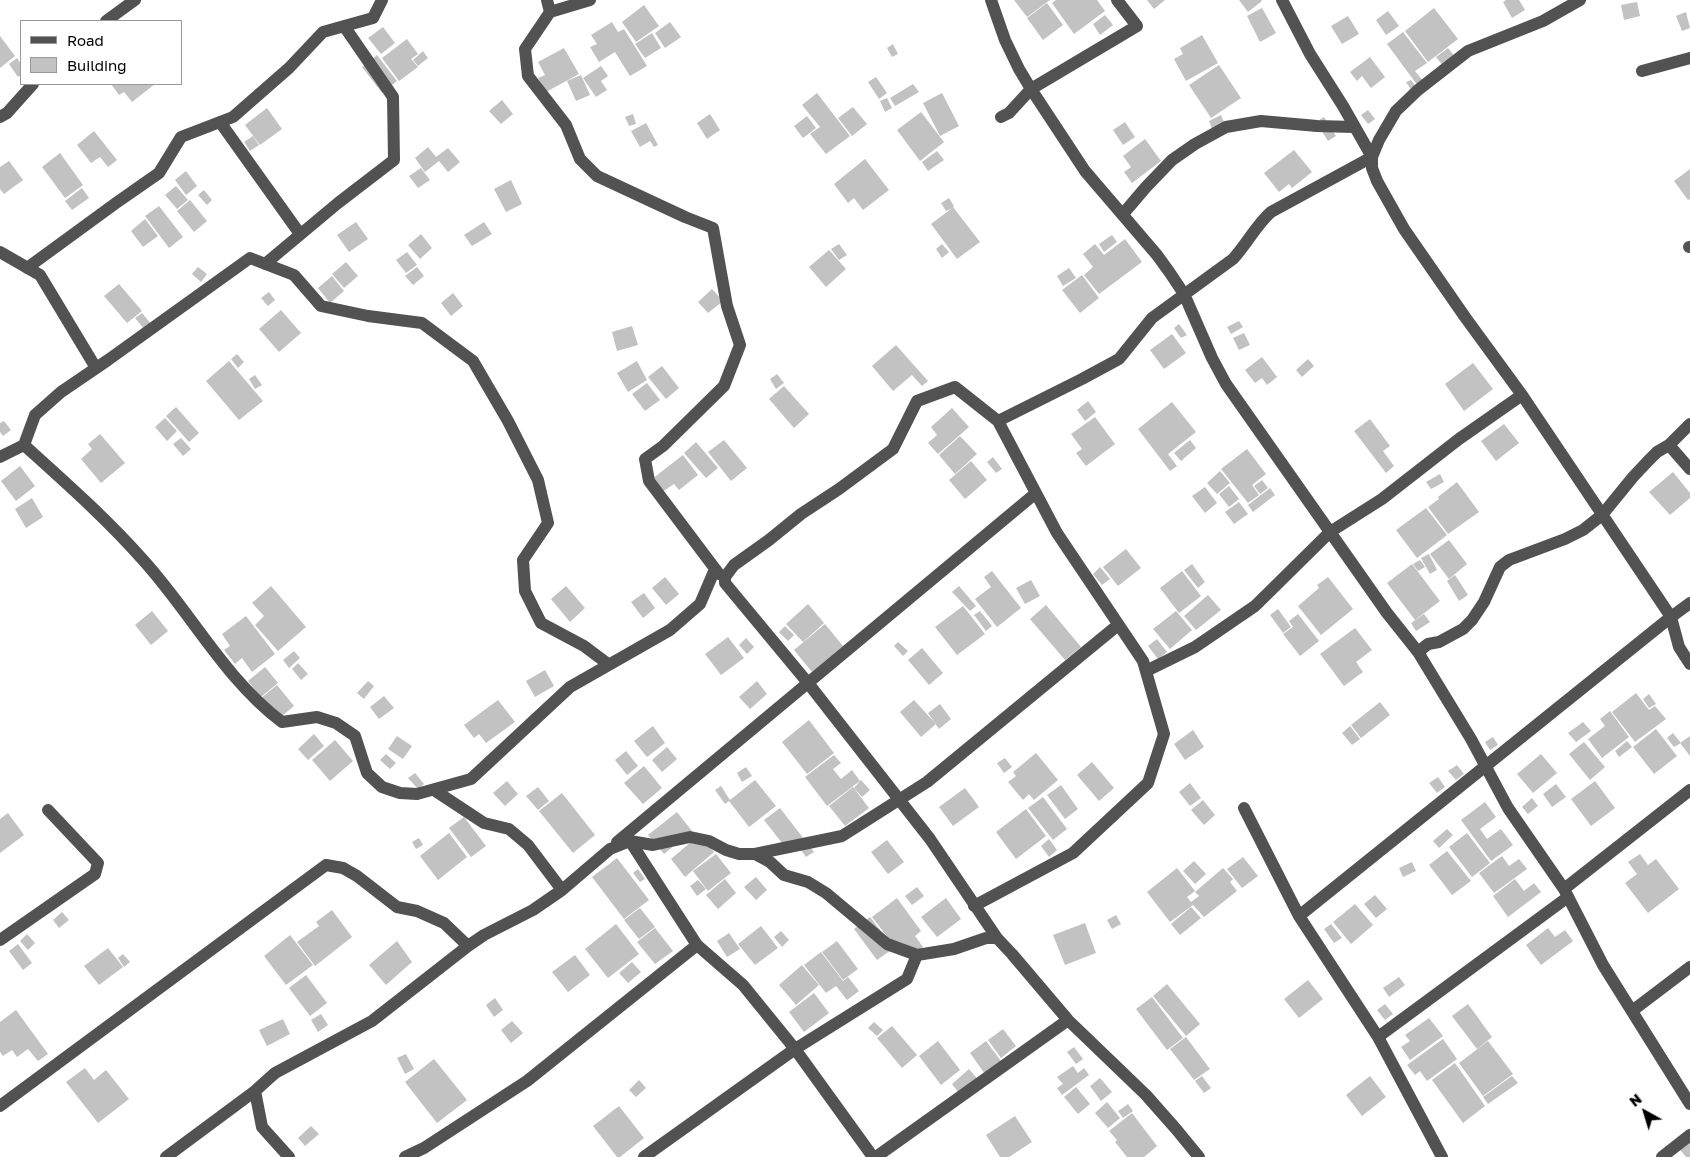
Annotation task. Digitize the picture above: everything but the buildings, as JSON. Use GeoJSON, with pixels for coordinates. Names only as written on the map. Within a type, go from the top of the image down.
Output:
{"type":"FeatureCollection","features":[{"type":"Feature","properties":{"kind":"street"},"geometry":{"type":"LineString","coordinates":[[107,20],[135,0]]}},
{"type":"Feature","properties":{"kind":"street"},"geometry":{"type":"LineString","coordinates":[[28,268],[116,203],[159,174],[181,137],[233,116],[289,68],[323,32],[373,18],[382,0]]}},
{"type":"Feature","properties":{"kind":"street"},"geometry":{"type":"LineString","coordinates":[[590,0],[549,6],[526,49],[528,76],[566,125],[580,159],[597,176],[713,228],[728,306],[740,345],[724,386],[663,446],[645,459],[649,482],[726,583],[808,683],[930,839],[997,938],[1068,1020],[1146,1095],[1199,1157]]}},
{"type":"Feature","properties":{"kind":"street"},"geometry":{"type":"LineString","coordinates":[[991,0],[1005,40],[1031,89],[1085,171],[1157,255],[1184,294],[1212,358],[1226,384],[1387,613],[1418,652],[1486,766],[1508,808],[1566,893],[1603,965],[1690,1104]]}},
{"type":"Feature","properties":{"kind":"street"},"geometry":{"type":"LineString","coordinates":[[1001,118],[1009,113],[1031,89],[1137,26],[1117,0]]}},
{"type":"Feature","properties":{"kind":"street"},"geometry":{"type":"LineString","coordinates":[[1282,0],[1310,54],[1372,157]]}},
{"type":"Feature","properties":{"kind":"street"},"geometry":{"type":"LineString","coordinates":[[1579,0],[1543,21],[1468,51],[1418,90],[1396,111],[1379,140],[1372,157],[1372,168],[1377,181],[1404,229],[1465,318],[1522,395],[1671,617],[1679,648],[1690,664]]}},
{"type":"Feature","properties":{"kind":"street"},"geometry":{"type":"LineString","coordinates":[[265,264],[338,203],[394,160],[393,97],[344,26]]}},
{"type":"Feature","properties":{"kind":"street"},"geometry":{"type":"LineString","coordinates":[[1642,71],[1690,58]]}},
{"type":"Feature","properties":{"kind":"street"},"geometry":{"type":"LineString","coordinates":[[0,117],[7,113],[32,85]]}},
{"type":"Feature","properties":{"kind":"street"},"geometry":{"type":"LineString","coordinates":[[1123,214],[1172,160],[1195,144],[1226,127],[1261,121],[1354,127]]}},
{"type":"Feature","properties":{"kind":"street"},"geometry":{"type":"LineString","coordinates":[[220,122],[300,234]]}},
{"type":"Feature","properties":{"kind":"street"},"geometry":{"type":"LineString","coordinates":[[998,421],[1082,379],[1119,358],[1152,318],[1233,259],[1243,248],[1260,221],[1272,212],[1372,157]]}},
{"type":"Feature","properties":{"kind":"street"},"geometry":{"type":"LineString","coordinates":[[0,252],[40,275],[96,368]]}},
{"type":"Feature","properties":{"kind":"street"},"geometry":{"type":"LineString","coordinates":[[0,457],[24,446],[35,415],[61,392],[250,258],[294,276],[321,306],[368,316],[422,323],[472,361],[508,421],[538,480],[548,523],[523,560],[526,590],[541,623],[584,646],[608,664]]}},
{"type":"Feature","properties":{"kind":"street"},"geometry":{"type":"LineString","coordinates":[[726,583],[725,577],[734,565],[801,514],[839,489],[893,449],[917,401],[955,387],[998,421],[1058,533],[1143,661],[1164,734],[1148,783],[1074,853],[974,906]]}},
{"type":"Feature","properties":{"kind":"street"},"geometry":{"type":"LineString","coordinates":[[1146,670],[1195,647],[1255,606],[1330,532],[1382,499],[1459,439],[1522,395]]}},
{"type":"Feature","properties":{"kind":"street"},"geometry":{"type":"LineString","coordinates":[[1418,652],[1428,644],[1439,642],[1454,635],[1472,620],[1484,602],[1500,567],[1509,560],[1565,539],[1583,530],[1602,515],[1633,476],[1690,424]]}},
{"type":"Feature","properties":{"kind":"street"},"geometry":{"type":"LineString","coordinates":[[1669,445],[1690,469]]}},
{"type":"Feature","properties":{"kind":"street"},"geometry":{"type":"LineString","coordinates":[[24,446],[85,500],[145,562],[222,661],[262,707],[282,722],[317,718],[336,723],[354,736],[367,773],[382,787],[400,793],[416,794],[471,780],[570,687],[670,630],[700,604],[715,569]]}},
{"type":"Feature","properties":{"kind":"street"},"geometry":{"type":"LineString","coordinates":[[166,1157],[275,1074],[372,1021],[468,946],[484,935],[533,910],[562,890],[1036,493]]}},
{"type":"Feature","properties":{"kind":"street"},"geometry":{"type":"LineString","coordinates":[[1299,916],[1690,603]]}},
{"type":"Feature","properties":{"kind":"street"},"geometry":{"type":"LineString","coordinates":[[610,849],[630,841],[654,845],[690,837],[709,841],[739,854],[755,854],[842,836],[927,782],[1118,625]]}},
{"type":"Feature","properties":{"kind":"street"},"geometry":{"type":"LineString","coordinates":[[434,790],[484,823],[510,830],[528,845],[562,890]]}},
{"type":"Feature","properties":{"kind":"street"},"geometry":{"type":"LineString","coordinates":[[1378,1037],[1566,893],[1690,790]]}},
{"type":"Feature","properties":{"kind":"street"},"geometry":{"type":"LineString","coordinates":[[1244,808],[1299,916],[1378,1037],[1442,1157]]}},
{"type":"Feature","properties":{"kind":"street"},"geometry":{"type":"LineString","coordinates":[[0,940],[95,874],[98,863],[48,810]]}},
{"type":"Feature","properties":{"kind":"street"},"geometry":{"type":"LineString","coordinates":[[630,841],[696,945],[743,985],[875,1157],[1068,1020]]}},
{"type":"Feature","properties":{"kind":"street"},"geometry":{"type":"LineString","coordinates":[[755,854],[770,862],[784,875],[808,882],[826,893],[887,944],[917,955],[954,949],[986,938],[997,938]]}},
{"type":"Feature","properties":{"kind":"street"},"geometry":{"type":"LineString","coordinates":[[0,1106],[326,865],[343,868],[357,876],[398,907],[417,911],[444,923],[468,946]]}},
{"type":"Feature","properties":{"kind":"street"},"geometry":{"type":"LineString","coordinates":[[405,1157],[424,1148],[527,1081],[696,945]]}},
{"type":"Feature","properties":{"kind":"street"},"geometry":{"type":"LineString","coordinates":[[644,1157],[794,1049],[907,978],[917,955]]}},
{"type":"Feature","properties":{"kind":"street"},"geometry":{"type":"LineString","coordinates":[[1632,1011],[1690,967]]}},
{"type":"Feature","properties":{"kind":"street"},"geometry":{"type":"LineString","coordinates":[[255,1091],[262,1126],[289,1157]]}},
{"type":"Feature","properties":{"kind":"street"},"geometry":{"type":"LineString","coordinates":[[1662,1157],[1690,1135]]}}]}
